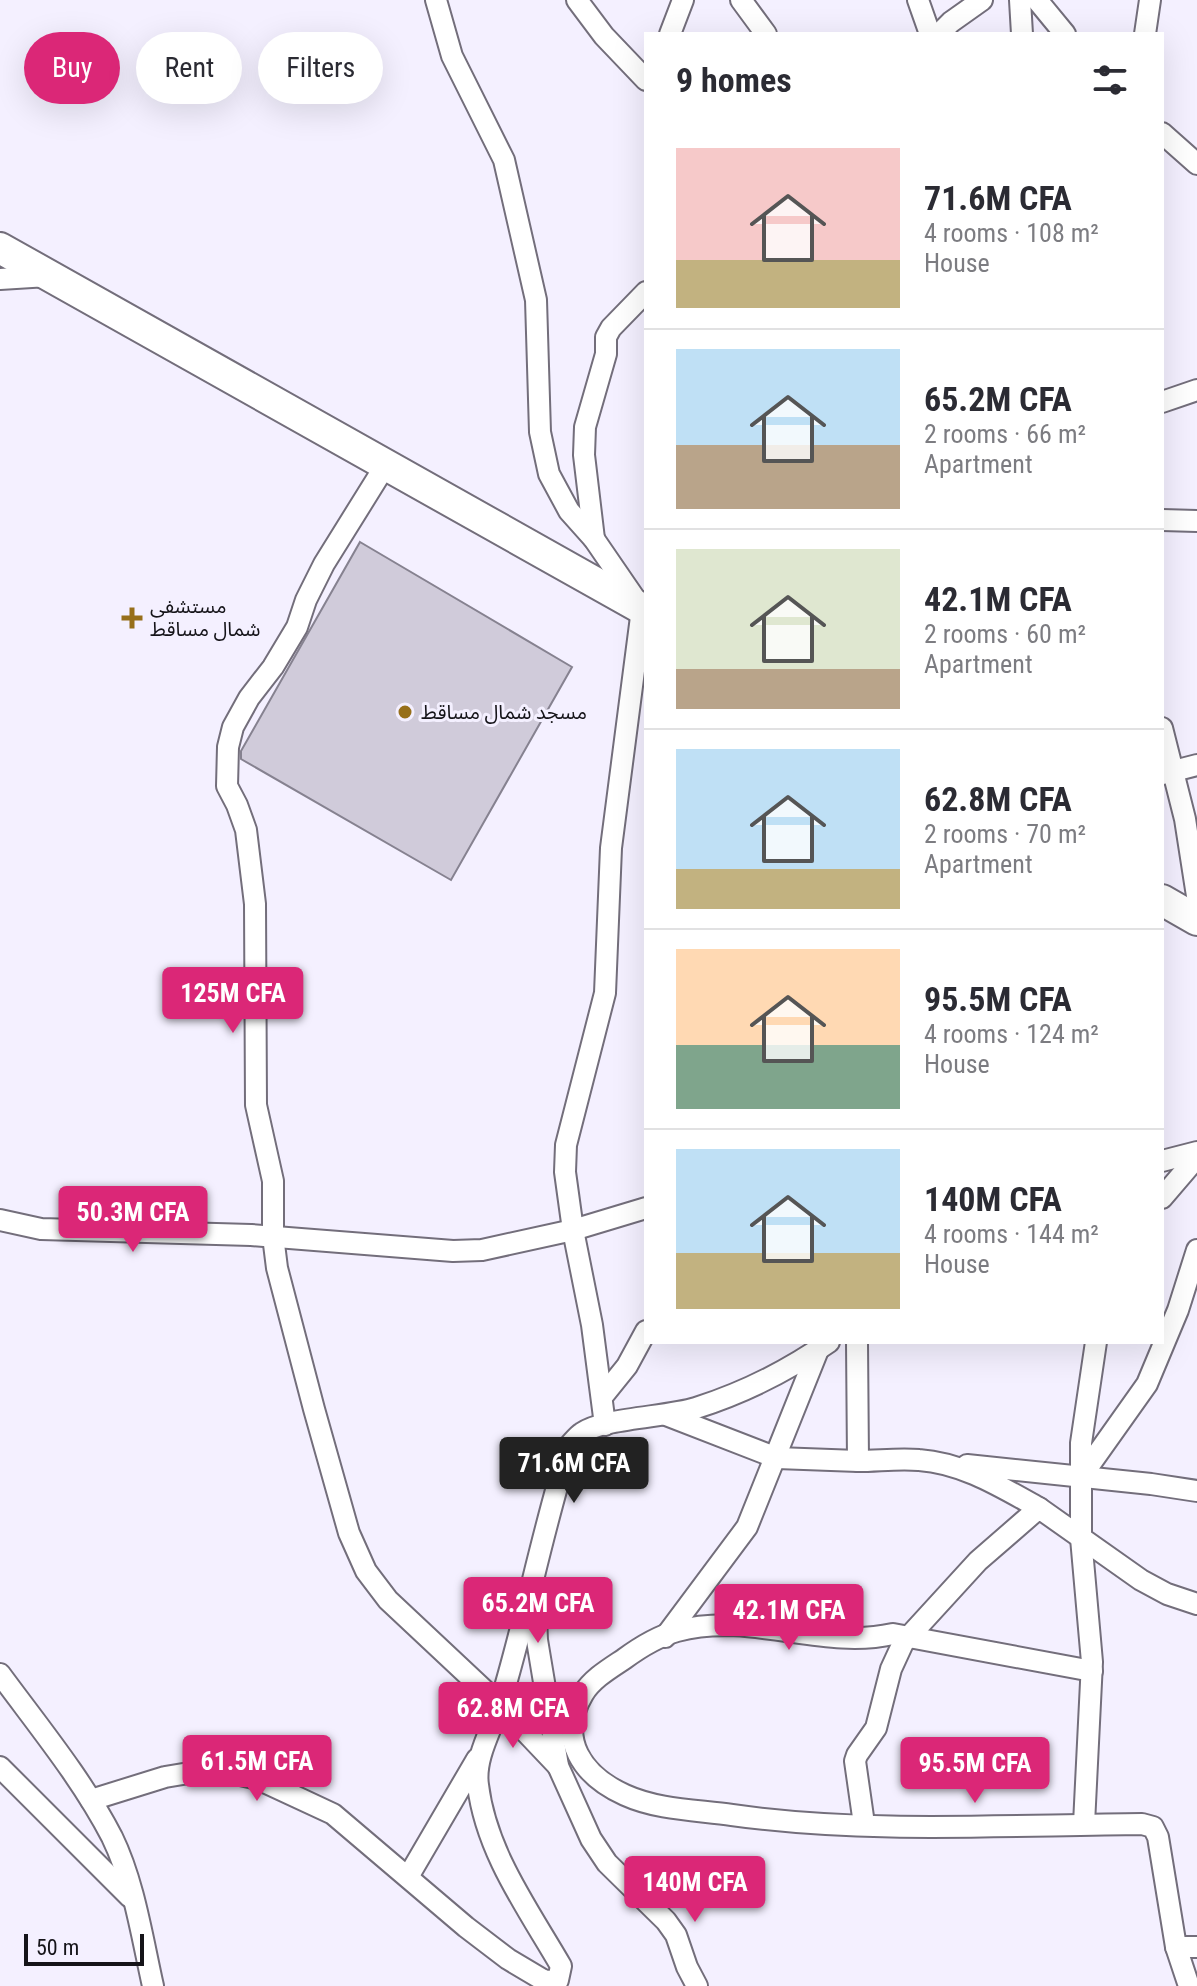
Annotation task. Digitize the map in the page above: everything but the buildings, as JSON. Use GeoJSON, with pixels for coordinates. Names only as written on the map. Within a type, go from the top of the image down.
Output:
{"type":"FeatureCollection","features":[{"type":"Feature","properties":{"kind":"highway"},"geometry":{"type":"LineString","coordinates":[[0,248],[644,610]]}},
{"type":"Feature","properties":{"kind":"highway"},"geometry":{"type":"LineString","coordinates":[[1164,901],[1197,920]]}},
{"type":"Feature","properties":{"kind":"street"},"geometry":{"type":"LineString","coordinates":[[436,0],[452,56],[504,160],[536,300],[540,432],[549,474],[569,511],[594,539],[644,610],[611,848],[605,993],[566,1145],[565,1172],[573,1230],[592,1325],[605,1425]]}},
{"type":"Feature","properties":{"kind":"street"},"geometry":{"type":"LineString","coordinates":[[577,0],[604,36],[644,76]]}},
{"type":"Feature","properties":{"kind":"street"},"geometry":{"type":"LineString","coordinates":[[671,32],[683,0]]}},
{"type":"Feature","properties":{"kind":"street"},"geometry":{"type":"LineString","coordinates":[[741,0],[765,32]]}},
{"type":"Feature","properties":{"kind":"street"},"geometry":{"type":"LineString","coordinates":[[918,0],[929,32]]}},
{"type":"Feature","properties":{"kind":"street"},"geometry":{"type":"LineString","coordinates":[[941,32],[982,0]]}},
{"type":"Feature","properties":{"kind":"street"},"geometry":{"type":"LineString","coordinates":[[1020,0],[1022,32]]}},
{"type":"Feature","properties":{"kind":"street"},"geometry":{"type":"LineString","coordinates":[[1037,0],[1063,32]]}},
{"type":"Feature","properties":{"kind":"street"},"geometry":{"type":"LineString","coordinates":[[1145,32],[1150,0]]}},
{"type":"Feature","properties":{"kind":"street"},"geometry":{"type":"LineString","coordinates":[[1164,135],[1197,164]]}},
{"type":"Feature","properties":{"kind":"street"},"geometry":{"type":"LineString","coordinates":[[0,279],[50,276]]}},
{"type":"Feature","properties":{"kind":"street"},"geometry":{"type":"LineString","coordinates":[[594,539],[584,455],[585,427],[606,354],[606,337],[644,294]]}},
{"type":"Feature","properties":{"kind":"street"},"geometry":{"type":"LineString","coordinates":[[1164,401],[1197,390]]}},
{"type":"Feature","properties":{"kind":"street"},"geometry":{"type":"LineString","coordinates":[[385,466],[324,564],[297,627],[273,667],[249,698],[233,727],[228,747],[227,786],[246,830],[255,904],[256,1105],[273,1181],[273,1236],[277,1268],[349,1533],[366,1571],[388,1600],[500,1705],[558,1766]]}},
{"type":"Feature","properties":{"kind":"street"},"geometry":{"type":"LineString","coordinates":[[1164,520],[1197,521]]}},
{"type":"Feature","properties":{"kind":"street"},"geometry":{"type":"LineString","coordinates":[[1164,743],[1168,772],[1188,835],[1197,896]]}},
{"type":"Feature","properties":{"kind":"street"},"geometry":{"type":"LineString","coordinates":[[1168,772],[1197,765]]}},
{"type":"Feature","properties":{"kind":"street"},"geometry":{"type":"LineString","coordinates":[[1164,1161],[1197,1154]]}},
{"type":"Feature","properties":{"kind":"street"},"geometry":{"type":"LineString","coordinates":[[1164,1195],[1197,1154]]}},
{"type":"Feature","properties":{"kind":"street"},"geometry":{"type":"LineString","coordinates":[[0,1220],[41,1229],[273,1236],[453,1251],[482,1250],[573,1230],[644,1209]]}},
{"type":"Feature","properties":{"kind":"street"},"geometry":{"type":"LineString","coordinates":[[1197,1250],[1169,1316],[1197,1317]]}},
{"type":"Feature","properties":{"kind":"street"},"geometry":{"type":"LineString","coordinates":[[602,1397],[627,1366],[644,1335]]}},
{"type":"Feature","properties":{"kind":"street"},"geometry":{"type":"LineString","coordinates":[[857,1344],[858,1461]]}},
{"type":"Feature","properties":{"kind":"street"},"geometry":{"type":"LineString","coordinates":[[1084,1824],[1092,1671],[1081,1538],[1081,1477],[1083,1421],[1096,1344]]}},
{"type":"Feature","properties":{"kind":"street"},"geometry":{"type":"LineString","coordinates":[[1081,1477],[1147,1384],[1160,1344]]}},
{"type":"Feature","properties":{"kind":"street"},"geometry":{"type":"LineString","coordinates":[[91,1800],[177,1775],[223,1771],[283,1790],[333,1814],[508,1959],[545,1981],[558,1980],[561,1966],[502,1865],[482,1807],[477,1781],[569,1446],[583,1432],[605,1425],[695,1408],[761,1382],[824,1346]]}},
{"type":"Feature","properties":{"kind":"street"},"geometry":{"type":"LineString","coordinates":[[665,1637],[740,1539],[824,1346]]}},
{"type":"Feature","properties":{"kind":"street"},"geometry":{"type":"LineString","coordinates":[[663,1414],[774,1457],[802,1461],[918,1460],[1197,1491]]}},
{"type":"Feature","properties":{"kind":"street"},"geometry":{"type":"LineString","coordinates":[[937,1462],[971,1472],[1039,1508],[1141,1580],[1167,1594],[1197,1604]]}},
{"type":"Feature","properties":{"kind":"street"},"geometry":{"type":"LineString","coordinates":[[864,1824],[855,1761],[876,1728],[898,1651],[978,1561],[1039,1508]]}},
{"type":"Feature","properties":{"kind":"street"},"geometry":{"type":"LineString","coordinates":[[534,1574],[537,1640],[552,1704],[558,1766],[591,1839],[607,1863],[666,1921],[676,1935],[697,1986]]}},
{"type":"Feature","properties":{"kind":"street"},"geometry":{"type":"LineString","coordinates":[[1092,1671],[893,1634],[847,1638],[725,1624],[675,1632],[637,1649],[602,1673],[584,1692],[572,1722],[572,1735],[576,1752],[589,1771],[626,1796],[650,1803],[749,1818],[931,1828],[1084,1824],[1142,1824],[1153,1827],[1187,1947],[1189,1986]]}},
{"type":"Feature","properties":{"kind":"street"},"geometry":{"type":"LineString","coordinates":[[0,1674],[91,1800],[113,1840],[132,1900],[153,1986]]}},
{"type":"Feature","properties":{"kind":"street"},"geometry":{"type":"LineString","coordinates":[[552,1704],[584,1692]]}},
{"type":"Feature","properties":{"kind":"street"},"geometry":{"type":"LineString","coordinates":[[552,1704],[572,1735]]}},
{"type":"Feature","properties":{"kind":"street"},"geometry":{"type":"LineString","coordinates":[[408,1877],[484,1747]]}},
{"type":"Feature","properties":{"kind":"street"},"geometry":{"type":"LineString","coordinates":[[0,1767],[132,1900]]}},
{"type":"Feature","properties":{"kind":"place","name":"مستشفى شمال مساقط"},"geometry":{"type":"Point","coordinates":[132,618]}},
{"type":"Feature","properties":{"kind":"place","name":"مسجد شمال مساقط"},"geometry":{"type":"Point","coordinates":[405,712]}}]}
